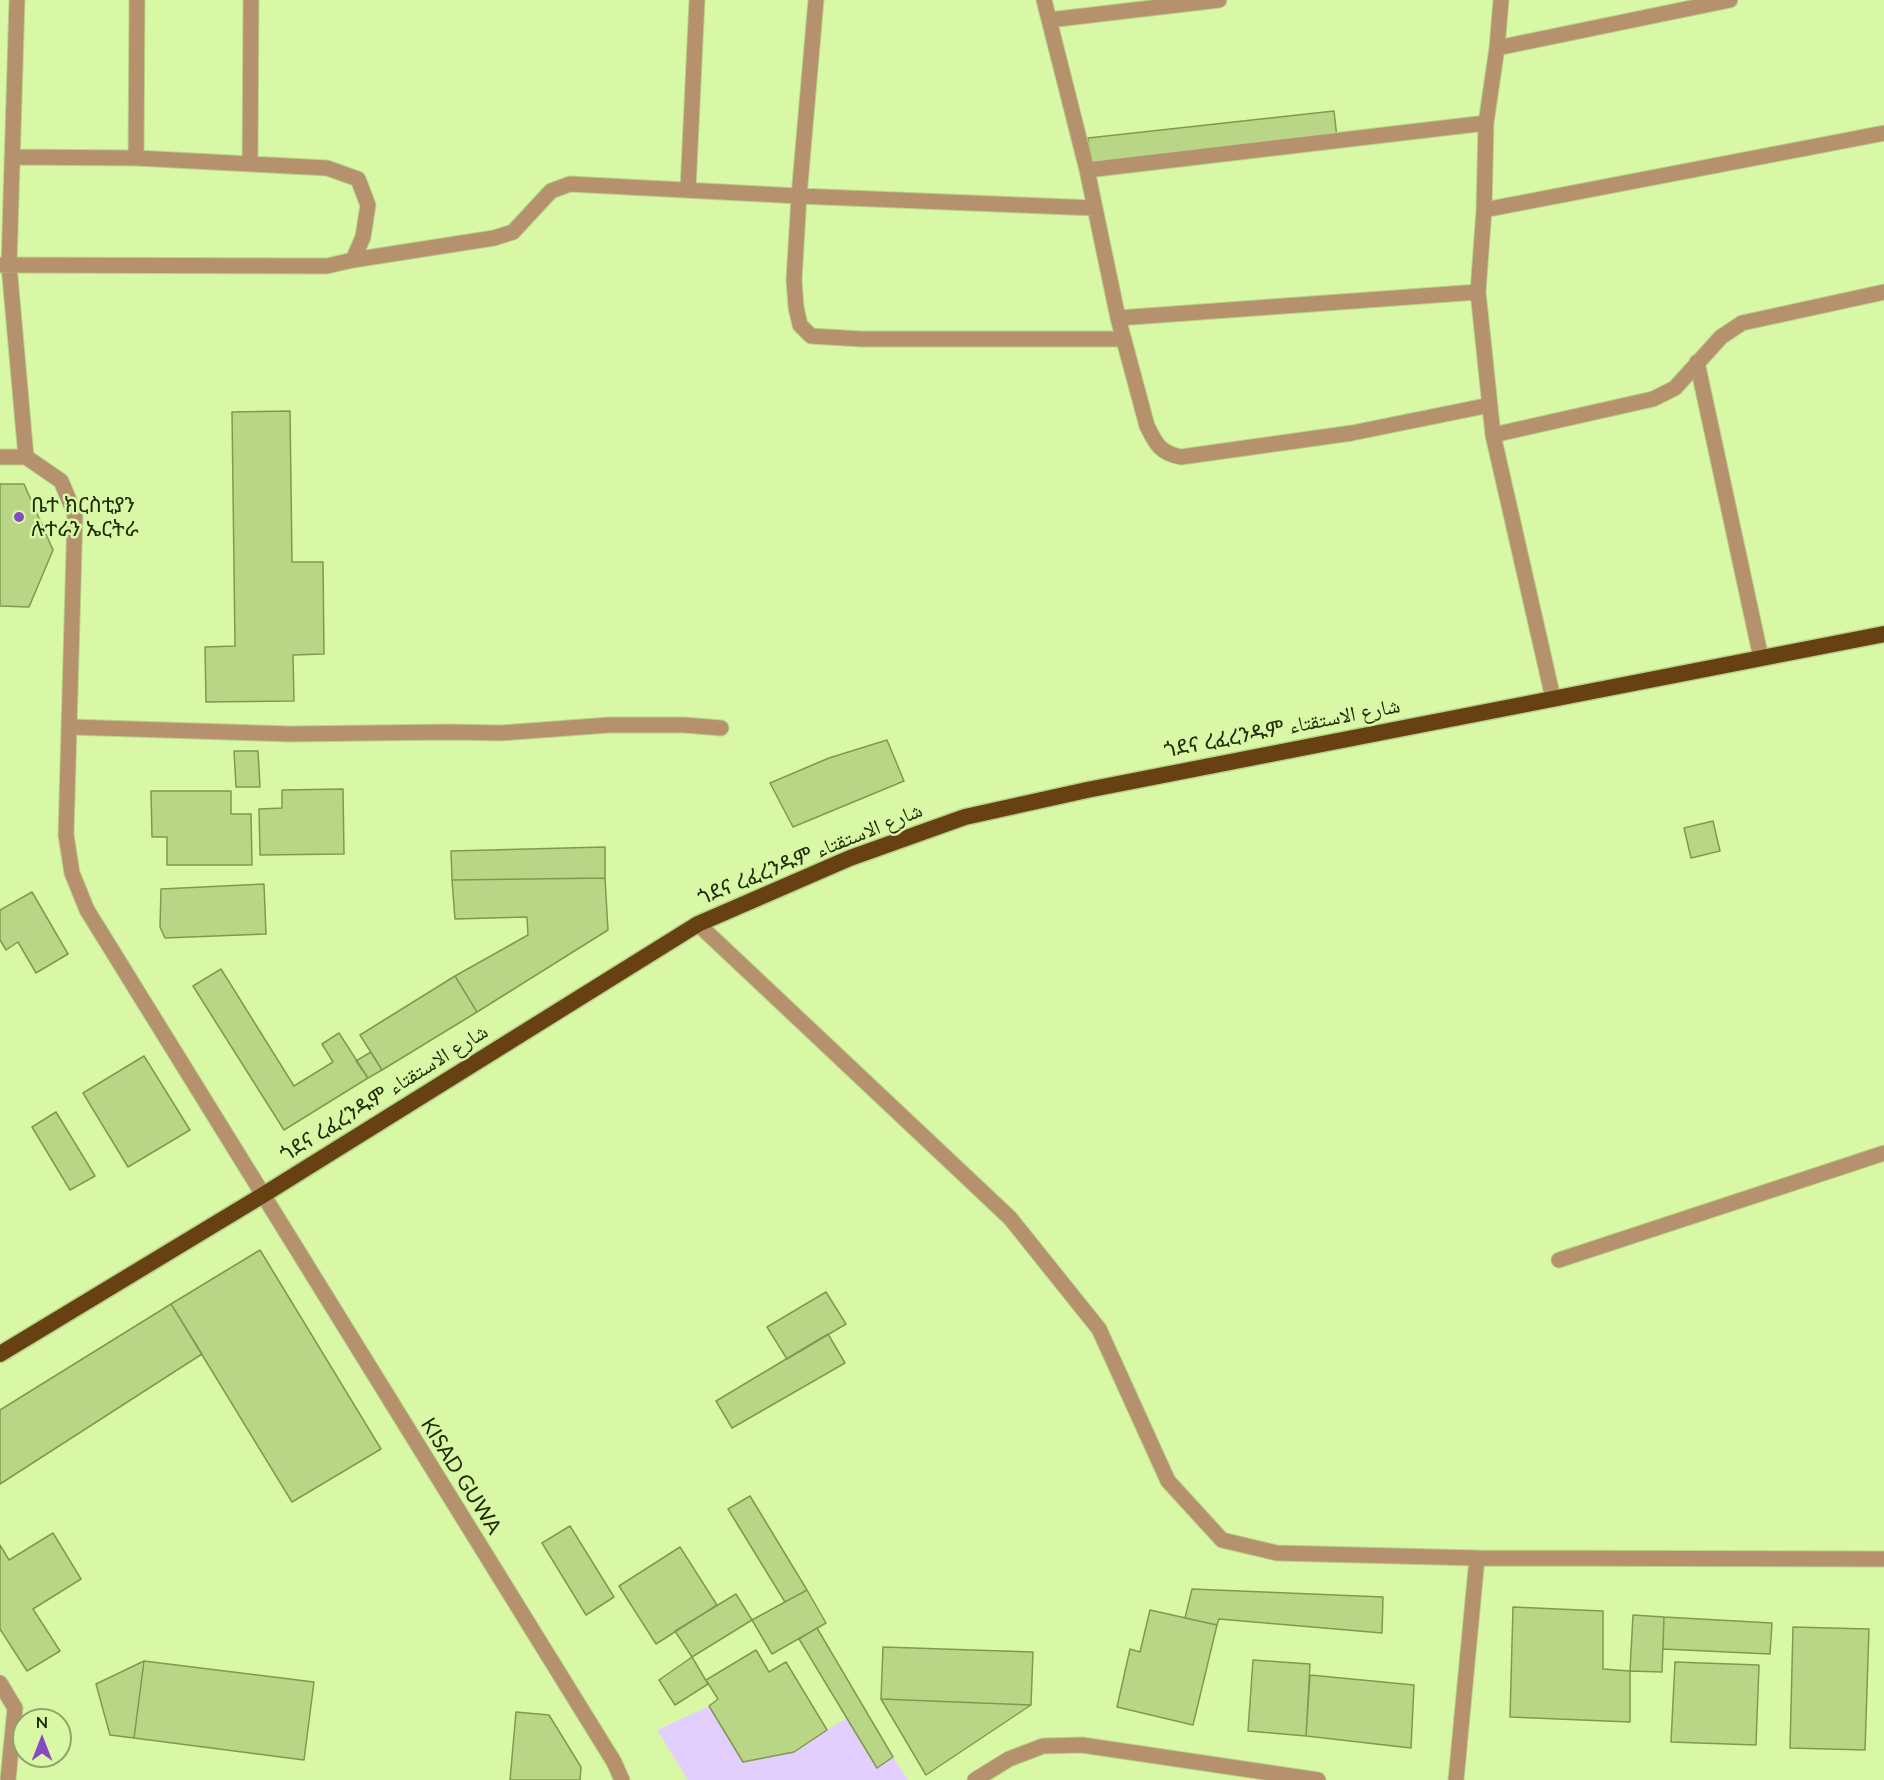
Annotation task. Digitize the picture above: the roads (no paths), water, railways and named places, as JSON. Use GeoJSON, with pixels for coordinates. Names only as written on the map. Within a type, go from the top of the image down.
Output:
{"type":"FeatureCollection","features":[{"type":"Feature","properties":{"kind":"highway","name":"ጎደና ረፈረንዱም شارع الاستقتاء"},"geometry":{"type":"LineString","coordinates":[[0,1354],[263,1195],[698,924],[849,858],[965,817],[1087,790],[1884,634]]}},
{"type":"Feature","properties":{"kind":"street"},"geometry":{"type":"LineString","coordinates":[[0,457],[26,457],[5,265],[12,157],[17,0]]}},
{"type":"Feature","properties":{"kind":"street"},"geometry":{"type":"LineString","coordinates":[[136,158],[137,0]]}},
{"type":"Feature","properties":{"kind":"street"},"geometry":{"type":"LineString","coordinates":[[250,164],[251,0]]}},
{"type":"Feature","properties":{"kind":"street"},"geometry":{"type":"LineString","coordinates":[[688,189],[697,0]]}},
{"type":"Feature","properties":{"kind":"street"},"geometry":{"type":"LineString","coordinates":[[816,0],[798,196],[794,280],[795,307],[800,325],[810,336],[861,339],[1124,339]]}},
{"type":"Feature","properties":{"kind":"street"},"geometry":{"type":"LineString","coordinates":[[1044,0],[1087,170],[1118,318],[1147,426],[1154,441],[1166,454],[1181,457],[1352,434],[1490,405]]}},
{"type":"Feature","properties":{"kind":"street"},"geometry":{"type":"LineString","coordinates":[[1049,20],[1219,0]]}},
{"type":"Feature","properties":{"kind":"street"},"geometry":{"type":"LineString","coordinates":[[1501,0],[1497,48],[1486,123],[1484,210],[1478,292],[1493,435],[1553,698]]}},
{"type":"Feature","properties":{"kind":"street"},"geometry":{"type":"LineString","coordinates":[[1497,48],[1730,0]]}},
{"type":"Feature","properties":{"kind":"street"},"geometry":{"type":"LineString","coordinates":[[1087,170],[1486,123]]}},
{"type":"Feature","properties":{"kind":"street"},"geometry":{"type":"LineString","coordinates":[[1484,210],[1884,133]]}},
{"type":"Feature","properties":{"kind":"street"},"geometry":{"type":"LineString","coordinates":[[12,157],[136,158],[327,168],[358,179],[368,205],[363,237],[353,260]]}},
{"type":"Feature","properties":{"kind":"street"},"geometry":{"type":"LineString","coordinates":[[5,265],[327,266],[494,238],[513,232],[551,191],[570,184],[1094,208]]}},
{"type":"Feature","properties":{"kind":"street"},"geometry":{"type":"LineString","coordinates":[[1118,318],[1478,292]]}},
{"type":"Feature","properties":{"kind":"street"},"geometry":{"type":"LineString","coordinates":[[1493,435],[1653,399],[1675,388],[1721,337],[1742,323],[1884,292]]}},
{"type":"Feature","properties":{"kind":"street"},"geometry":{"type":"LineString","coordinates":[[1697,362],[1761,658]]}},
{"type":"Feature","properties":{"kind":"street","name":"KISAD GUWA"},"geometry":{"type":"LineString","coordinates":[[26,457],[61,481],[75,514],[66,835],[72,873],[87,910],[614,1762],[622,1780]]}},
{"type":"Feature","properties":{"kind":"street"},"geometry":{"type":"LineString","coordinates":[[70,727],[290,734],[501,733],[609,725],[684,725],[721,728]]}},
{"type":"Feature","properties":{"kind":"street"},"geometry":{"type":"LineString","coordinates":[[698,924],[1010,1218],[1099,1329],[1168,1481],[1222,1540],[1277,1553],[1477,1558],[1884,1559]]}},
{"type":"Feature","properties":{"kind":"street"},"geometry":{"type":"LineString","coordinates":[[1559,1260],[1884,1153]]}},
{"type":"Feature","properties":{"kind":"street"},"geometry":{"type":"LineString","coordinates":[[1456,1780],[1477,1558]]}},
{"type":"Feature","properties":{"kind":"street"},"geometry":{"type":"LineString","coordinates":[[0,1683],[15,1708],[8,1780]]}},
{"type":"Feature","properties":{"kind":"street"},"geometry":{"type":"LineString","coordinates":[[975,1780],[1009,1759],[1043,1746],[1082,1745],[1318,1780]]}},
{"type":"Feature","properties":{"kind":"place","name":"ቤተ ክርስቲያን ሉተራን ኤርትራ"},"geometry":{"type":"Point","coordinates":[19,517]}}]}
